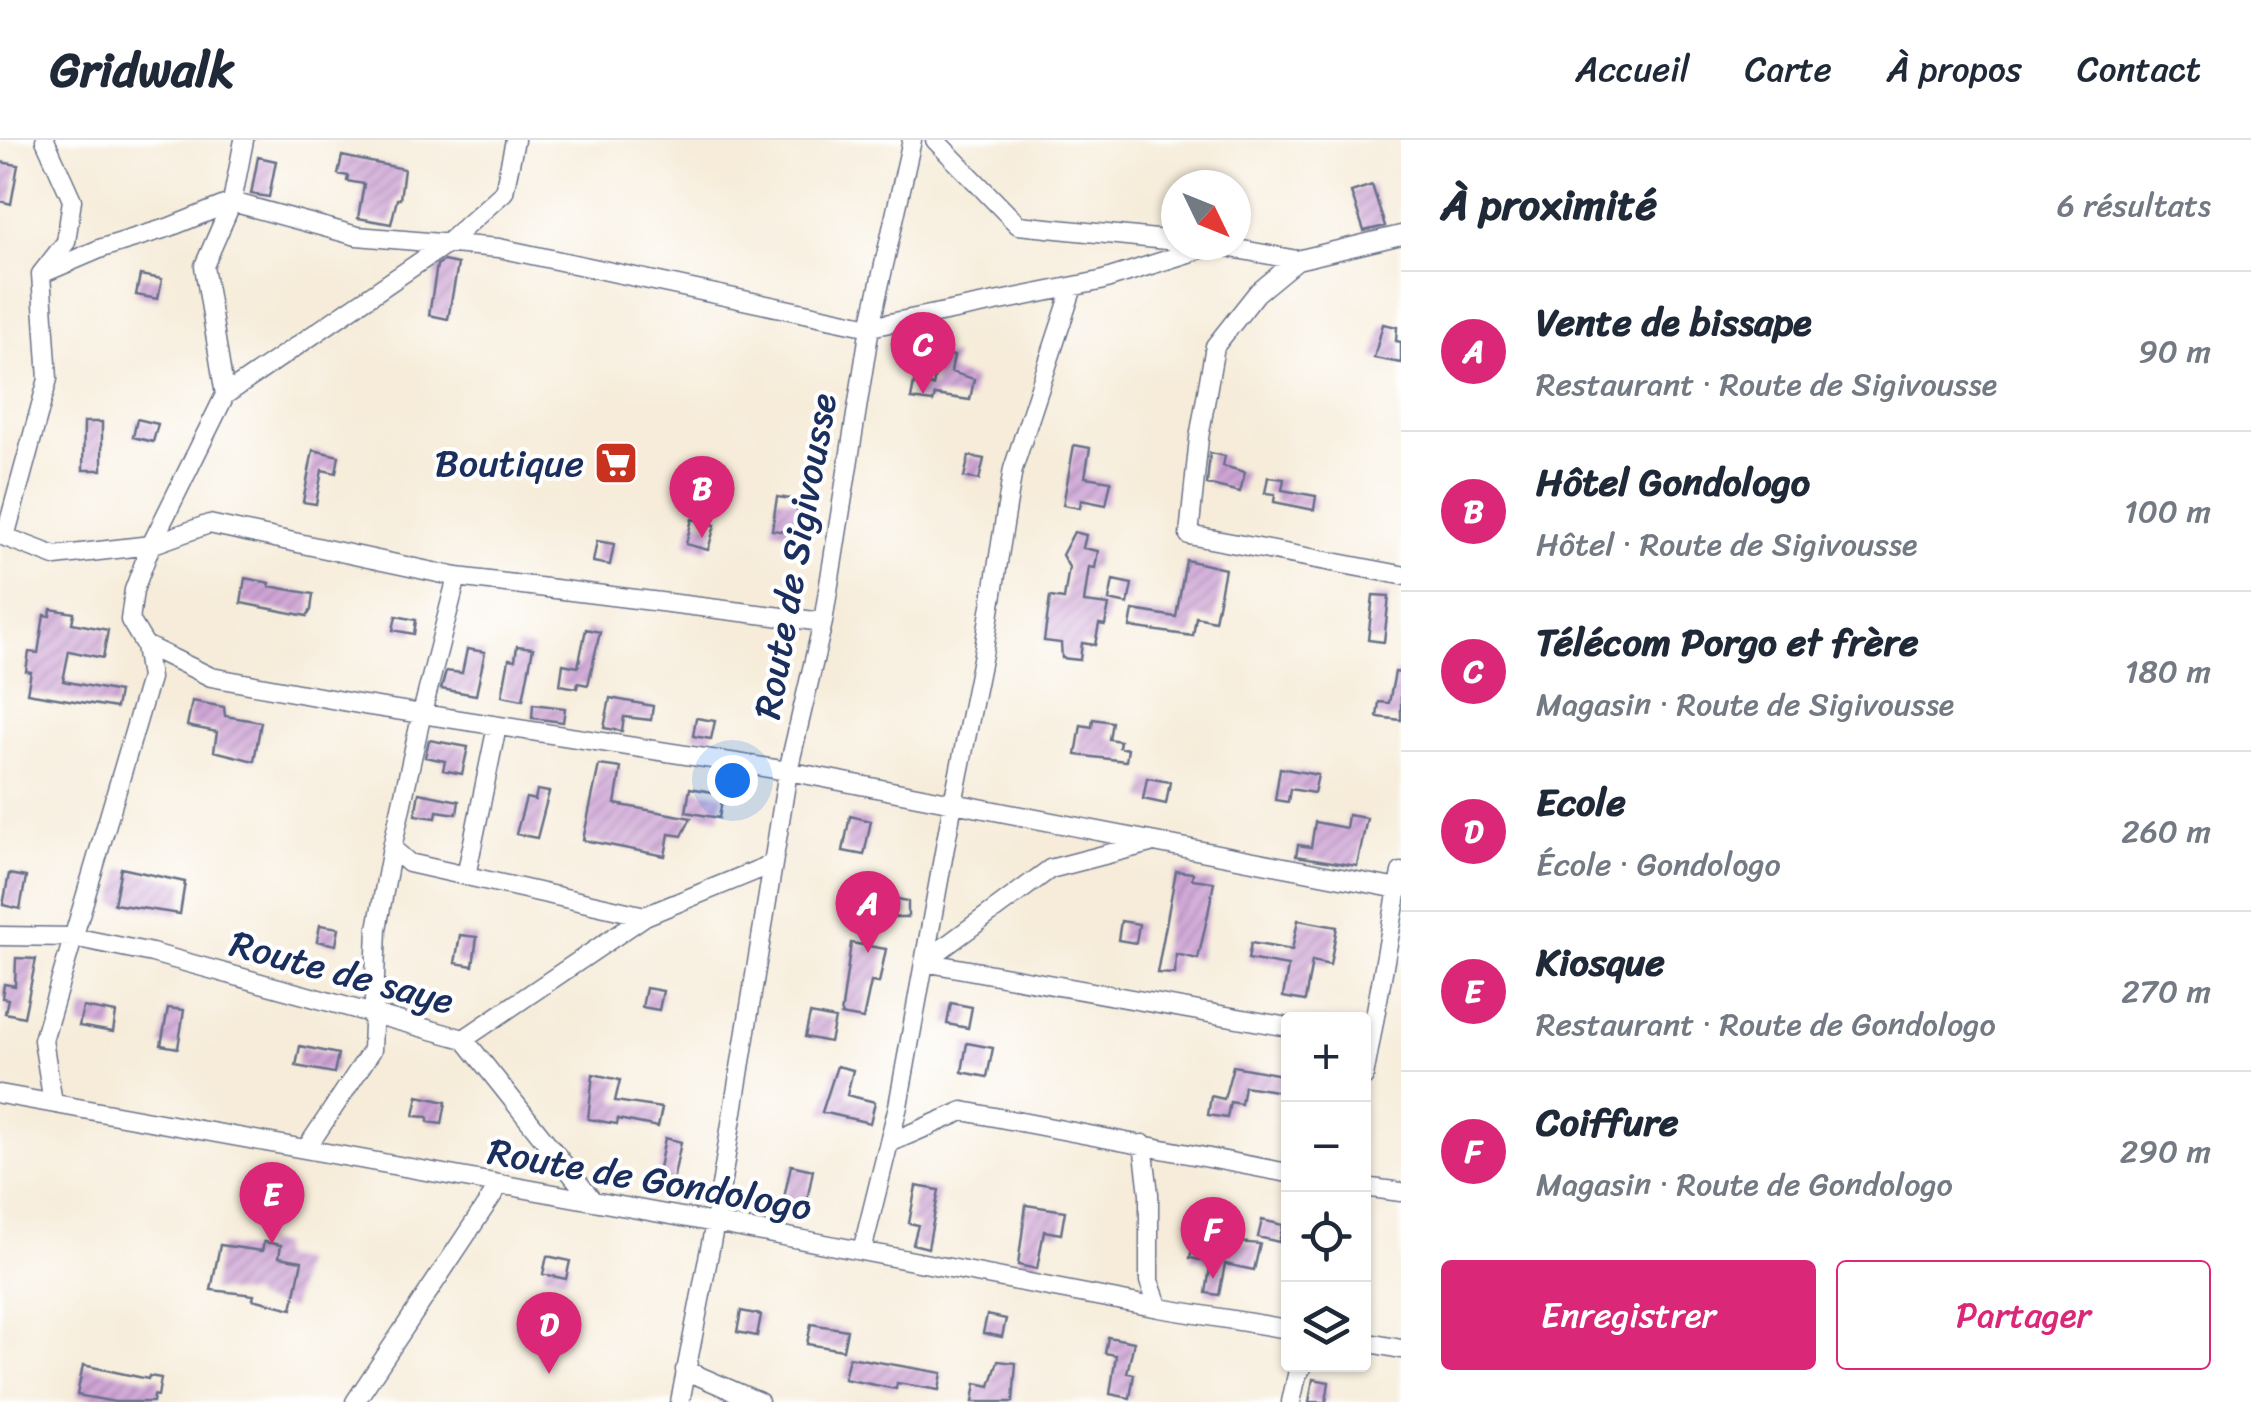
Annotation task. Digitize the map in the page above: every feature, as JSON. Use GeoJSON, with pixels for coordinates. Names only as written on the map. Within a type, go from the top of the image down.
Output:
{"type":"FeatureCollection","features":[{"type":"Feature","properties":{"kind":"street"},"geometry":{"type":"LineString","coordinates":[[45,140],[72,200],[66,242],[41,274],[48,380],[2,536],[55,556],[151,545],[209,524],[457,577],[823,622]]}},
{"type":"Feature","properties":{"kind":"street"},"geometry":{"type":"LineString","coordinates":[[226,396],[204,266],[232,202],[244,140]]}},
{"type":"Feature","properties":{"kind":"street"},"geometry":{"type":"LineString","coordinates":[[53,1103],[43,1040],[150,678],[145,646],[130,620],[134,590],[151,545],[226,396],[446,244],[504,192],[515,140]]}},
{"type":"Feature","properties":{"kind":"street","name":"Route de Sigivousse"},"geometry":{"type":"LineString","coordinates":[[680,1402],[714,1223],[788,771],[823,622],[870,327],[912,140]]}},
{"type":"Feature","properties":{"kind":"street"},"geometry":{"type":"LineString","coordinates":[[934,140],[1018,224],[1161,239]]}},
{"type":"Feature","properties":{"kind":"street"},"geometry":{"type":"LineString","coordinates":[[41,274],[232,202],[357,236],[499,248],[870,327],[1073,287],[1164,260]]}},
{"type":"Feature","properties":{"kind":"street"},"geometry":{"type":"LineString","coordinates":[[1251,252],[1297,260],[1401,235]]}},
{"type":"Feature","properties":{"kind":"street"},"geometry":{"type":"LineString","coordinates":[[1297,260],[1256,292],[1215,346],[1199,438],[1189,535],[1401,575]]}},
{"type":"Feature","properties":{"kind":"street"},"geometry":{"type":"LineString","coordinates":[[862,1251],[889,1142],[924,962],[984,649],[1013,469],[1073,287]]}},
{"type":"Feature","properties":{"kind":"street"},"geometry":{"type":"LineString","coordinates":[[306,1149],[372,1050],[377,929],[422,714],[457,577]]}},
{"type":"Feature","properties":{"kind":"street"},"geometry":{"type":"LineString","coordinates":[[145,646],[211,677],[788,771],[1155,842],[1400,880],[1371,1021]]}},
{"type":"Feature","properties":{"kind":"street"},"geometry":{"type":"LineString","coordinates":[[466,876],[497,726]]}},
{"type":"Feature","properties":{"kind":"street"},"geometry":{"type":"LineString","coordinates":[[924,962],[1050,869],[1155,842]]}},
{"type":"Feature","properties":{"kind":"street"},"geometry":{"type":"LineString","coordinates":[[392,848],[409,863],[646,916]]}},
{"type":"Feature","properties":{"kind":"street"},"geometry":{"type":"LineString","coordinates":[[464,1039],[646,916],[772,864]]}},
{"type":"Feature","properties":{"kind":"street","name":"Route de saye"},"geometry":{"type":"LineString","coordinates":[[0,936],[74,938],[152,953],[464,1039],[593,1201]]}},
{"type":"Feature","properties":{"kind":"street"},"geometry":{"type":"LineString","coordinates":[[924,962],[1281,1025]]}},
{"type":"Feature","properties":{"kind":"street","name":"Route de Gondologo"},"geometry":{"type":"LineString","coordinates":[[0,1094],[1281,1328]]}},
{"type":"Feature","properties":{"kind":"street"},"geometry":{"type":"LineString","coordinates":[[889,1142],[963,1111],[1281,1173]]}},
{"type":"Feature","properties":{"kind":"street"},"geometry":{"type":"LineString","coordinates":[[1142,1144],[1149,1194],[1149,1281],[1159,1308]]}},
{"type":"Feature","properties":{"kind":"street"},"geometry":{"type":"LineString","coordinates":[[354,1402],[500,1184]]}},
{"type":"Feature","properties":{"kind":"street"},"geometry":{"type":"LineString","coordinates":[[1371,1188],[1401,1192]]}},
{"type":"Feature","properties":{"kind":"street"},"geometry":{"type":"LineString","coordinates":[[1371,1343],[1401,1349]]}},
{"type":"Feature","properties":{"kind":"street"},"geometry":{"type":"LineString","coordinates":[[685,1370],[759,1402]]}},
{"type":"Feature","properties":{"kind":"street"},"geometry":{"type":"LineString","coordinates":[[1291,1402],[1299,1372]]}},
{"type":"Feature","properties":{"kind":"building"},"geometry":{"type":"Polygon","coordinates":[[[342,156],[404,169],[400,199],[391,224],[358,218],[364,184],[347,181],[348,176],[338,174],[342,156]]]}},
{"type":"Feature","properties":{"kind":"building"},"geometry":{"type":"Polygon","coordinates":[[[258,157],[276,161],[269,197],[251,194],[258,157]]]}},
{"type":"Feature","properties":{"kind":"building"},"geometry":{"type":"Polygon","coordinates":[[[0,162],[18,165],[11,204],[0,201],[0,162]]]}},
{"type":"Feature","properties":{"kind":"building"},"geometry":{"type":"Polygon","coordinates":[[[1372,185],[1385,226],[1364,231],[1351,192],[1372,185]]]}},
{"type":"Feature","properties":{"kind":"building"},"geometry":{"type":"Polygon","coordinates":[[[443,261],[458,264],[448,319],[429,315],[437,265],[443,261]]]}},
{"type":"Feature","properties":{"kind":"building"},"geometry":{"type":"Polygon","coordinates":[[[140,275],[162,279],[158,299],[136,295],[140,275]]]}},
{"type":"Feature","properties":{"kind":"building"},"geometry":{"type":"Polygon","coordinates":[[[1383,324],[1397,327],[1401,363],[1374,358],[1383,324]]]}},
{"type":"Feature","properties":{"kind":"building"},"geometry":{"type":"Polygon","coordinates":[[[939,353],[954,356],[951,372],[974,379],[970,400],[935,395],[933,402],[911,399],[914,383],[933,386],[939,353]]]}},
{"type":"Feature","properties":{"kind":"building"},"geometry":{"type":"Polygon","coordinates":[[[137,419],[158,424],[153,442],[133,437],[137,419]]]}},
{"type":"Feature","properties":{"kind":"building"},"geometry":{"type":"Polygon","coordinates":[[[84,422],[102,422],[102,470],[83,470],[84,422]]]}},
{"type":"Feature","properties":{"kind":"building"},"geometry":{"type":"Polygon","coordinates":[[[1074,445],[1090,448],[1085,477],[1111,481],[1106,505],[1081,500],[1080,508],[1063,505],[1074,445]]]}},
{"type":"Feature","properties":{"kind":"building"},"geometry":{"type":"Polygon","coordinates":[[[313,450],[339,456],[336,473],[322,470],[316,504],[303,502],[313,450]]]}},
{"type":"Feature","properties":{"kind":"building"},"geometry":{"type":"Polygon","coordinates":[[[1210,453],[1225,456],[1223,466],[1245,472],[1240,492],[1207,484],[1210,453]]]}},
{"type":"Feature","properties":{"kind":"building"},"geometry":{"type":"Polygon","coordinates":[[[969,456],[984,459],[979,480],[964,477],[969,456]]]}},
{"type":"Feature","properties":{"kind":"building"},"geometry":{"type":"Polygon","coordinates":[[[1268,477],[1284,479],[1282,490],[1316,496],[1314,510],[1274,502],[1275,494],[1265,493],[1268,477]]]}},
{"type":"Feature","properties":{"kind":"building"},"geometry":{"type":"Polygon","coordinates":[[[777,497],[799,500],[794,533],[772,530],[777,497]]]}},
{"type":"Feature","properties":{"kind":"building"},"geometry":{"type":"Polygon","coordinates":[[[692,519],[715,525],[708,550],[686,544],[692,519]]]}},
{"type":"Feature","properties":{"kind":"building"},"geometry":{"type":"Polygon","coordinates":[[[1074,532],[1086,535],[1083,548],[1098,551],[1095,568],[1089,567],[1084,602],[1109,605],[1105,625],[1099,624],[1095,645],[1082,643],[1080,660],[1062,658],[1061,643],[1044,641],[1050,597],[1064,599],[1069,567],[1062,555],[1074,532]]]}},
{"type":"Feature","properties":{"kind":"building"},"geometry":{"type":"Polygon","coordinates":[[[597,541],[614,544],[610,565],[593,562],[597,541]]]}},
{"type":"Feature","properties":{"kind":"building"},"geometry":{"type":"Polygon","coordinates":[[[1186,560],[1225,569],[1215,621],[1196,617],[1193,636],[1130,627],[1133,610],[1176,617],[1186,560]]]}},
{"type":"Feature","properties":{"kind":"building"},"geometry":{"type":"Polygon","coordinates":[[[245,578],[313,594],[311,610],[307,616],[241,603],[245,578]]]}},
{"type":"Feature","properties":{"kind":"building"},"geometry":{"type":"Polygon","coordinates":[[[1113,580],[1132,584],[1128,604],[1109,600],[1113,580]]]}},
{"type":"Feature","properties":{"kind":"building"},"geometry":{"type":"Polygon","coordinates":[[[1373,595],[1389,596],[1384,642],[1368,640],[1373,595]]]}},
{"type":"Feature","properties":{"kind":"building"},"geometry":{"type":"Polygon","coordinates":[[[51,609],[74,613],[72,623],[108,630],[103,658],[69,651],[63,681],[119,692],[116,708],[27,693],[29,652],[38,653],[44,615],[50,616],[51,609]]]}},
{"type":"Feature","properties":{"kind":"building"},"geometry":{"type":"Polygon","coordinates":[[[396,616],[416,620],[414,634],[393,630],[396,616]]]}},
{"type":"Feature","properties":{"kind":"building"},"geometry":{"type":"Polygon","coordinates":[[[586,629],[600,632],[588,685],[560,685],[563,664],[578,667],[586,629]]]}},
{"type":"Feature","properties":{"kind":"building"},"geometry":{"type":"Polygon","coordinates":[[[517,646],[533,648],[523,700],[502,696],[509,659],[515,660],[517,646]]]}},
{"type":"Feature","properties":{"kind":"building"},"geometry":{"type":"Polygon","coordinates":[[[467,649],[485,652],[476,695],[441,689],[446,671],[462,673],[467,649]]]}},
{"type":"Feature","properties":{"kind":"building"},"geometry":{"type":"Polygon","coordinates":[[[1395,672],[1401,673],[1401,720],[1377,717],[1379,702],[1389,703],[1395,672]]]}},
{"type":"Feature","properties":{"kind":"building"},"geometry":{"type":"Polygon","coordinates":[[[610,698],[653,706],[651,720],[624,717],[622,731],[604,728],[610,698]]]}},
{"type":"Feature","properties":{"kind":"building"},"geometry":{"type":"Polygon","coordinates":[[[192,701],[224,707],[225,716],[261,722],[254,761],[214,751],[217,732],[187,726],[192,701]]]}},
{"type":"Feature","properties":{"kind":"building"},"geometry":{"type":"Polygon","coordinates":[[[533,704],[565,708],[563,722],[532,718],[533,704]]]}},
{"type":"Feature","properties":{"kind":"building"},"geometry":{"type":"Polygon","coordinates":[[[696,718],[715,721],[711,739],[693,736],[696,718]]]}},
{"type":"Feature","properties":{"kind":"building"},"geometry":{"type":"Polygon","coordinates":[[[1093,719],[1112,722],[1109,739],[1120,741],[1119,747],[1128,749],[1126,761],[1076,755],[1081,725],[1092,727],[1093,719]]]}},
{"type":"Feature","properties":{"kind":"building"},"geometry":{"type":"Polygon","coordinates":[[[429,740],[468,747],[462,774],[443,770],[445,761],[425,757],[429,740]]]}},
{"type":"Feature","properties":{"kind":"building"},"geometry":{"type":"Polygon","coordinates":[[[599,765],[621,768],[615,804],[691,818],[682,836],[669,834],[665,856],[583,840],[599,765]]]}},
{"type":"Feature","properties":{"kind":"building"},"geometry":{"type":"Polygon","coordinates":[[[1280,768],[1318,775],[1314,793],[1290,789],[1288,802],[1275,800],[1280,768]]]}},
{"type":"Feature","properties":{"kind":"building"},"geometry":{"type":"Polygon","coordinates":[[[1147,778],[1170,782],[1166,804],[1143,799],[1147,778]]]}},
{"type":"Feature","properties":{"kind":"building"},"geometry":{"type":"Polygon","coordinates":[[[690,788],[723,794],[719,818],[686,812],[690,788]]]}},
{"type":"Feature","properties":{"kind":"building"},"geometry":{"type":"Polygon","coordinates":[[[537,790],[549,792],[537,838],[516,834],[526,798],[535,800],[537,790]]]}},
{"type":"Feature","properties":{"kind":"building"},"geometry":{"type":"Polygon","coordinates":[[[419,793],[459,801],[457,814],[437,811],[436,818],[415,815],[419,793]]]}},
{"type":"Feature","properties":{"kind":"building"},"geometry":{"type":"Polygon","coordinates":[[[1348,815],[1367,818],[1357,866],[1296,856],[1298,845],[1311,847],[1315,822],[1346,828],[1348,815]]]}},
{"type":"Feature","properties":{"kind":"building"},"geometry":{"type":"Polygon","coordinates":[[[850,816],[871,821],[864,855],[843,851],[850,816]]]}},
{"type":"Feature","properties":{"kind":"building"},"geometry":{"type":"Polygon","coordinates":[[[121,868],[185,882],[180,914],[114,904],[121,868]]]}},
{"type":"Feature","properties":{"kind":"building"},"geometry":{"type":"Polygon","coordinates":[[[1176,871],[1193,873],[1192,879],[1214,882],[1198,959],[1176,954],[1175,974],[1157,973],[1176,871]]]}},
{"type":"Feature","properties":{"kind":"building"},"geometry":{"type":"Polygon","coordinates":[[[9,874],[26,877],[20,909],[3,905],[9,874]]]}},
{"type":"Feature","properties":{"kind":"building"},"geometry":{"type":"Polygon","coordinates":[[[862,892],[908,901],[908,917],[858,913],[862,892]]]}},
{"type":"Feature","properties":{"kind":"building"},"geometry":{"type":"Polygon","coordinates":[[[1298,920],[1337,927],[1330,965],[1312,961],[1305,1001],[1283,997],[1288,966],[1248,959],[1251,943],[1292,950],[1298,920]]]}},
{"type":"Feature","properties":{"kind":"building"},"geometry":{"type":"Polygon","coordinates":[[[1121,921],[1139,924],[1136,943],[1118,940],[1121,921]]]}},
{"type":"Feature","properties":{"kind":"building"},"geometry":{"type":"Polygon","coordinates":[[[320,925],[339,928],[336,945],[317,941],[320,925]]]}},
{"type":"Feature","properties":{"kind":"building"},"geometry":{"type":"Polygon","coordinates":[[[460,935],[477,937],[473,966],[455,963],[460,935]]]}},
{"type":"Feature","properties":{"kind":"building"},"geometry":{"type":"Polygon","coordinates":[[[851,943],[886,949],[879,983],[871,982],[863,1019],[841,1015],[851,943]]]}},
{"type":"Feature","properties":{"kind":"building"},"geometry":{"type":"Polygon","coordinates":[[[16,958],[36,959],[24,1017],[5,1013],[8,999],[2,998],[4,984],[15,986],[16,958]]]}},
{"type":"Feature","properties":{"kind":"building"},"geometry":{"type":"Polygon","coordinates":[[[646,988],[663,991],[659,1010],[642,1007],[646,988]]]}},
{"type":"Feature","properties":{"kind":"building"},"geometry":{"type":"Polygon","coordinates":[[[951,1003],[972,1007],[968,1028],[947,1024],[951,1003]]]}},
{"type":"Feature","properties":{"kind":"building"},"geometry":{"type":"Polygon","coordinates":[[[83,1007],[116,1013],[113,1032],[79,1026],[83,1007]]]}},
{"type":"Feature","properties":{"kind":"building"},"geometry":{"type":"Polygon","coordinates":[[[168,1008],[184,1010],[178,1048],[161,1045],[168,1008]]]}},
{"type":"Feature","properties":{"kind":"building"},"geometry":{"type":"Polygon","coordinates":[[[810,1014],[835,1019],[830,1042],[805,1037],[810,1014]]]}},
{"type":"Feature","properties":{"kind":"building"},"geometry":{"type":"Polygon","coordinates":[[[967,1043],[993,1048],[987,1077],[962,1072],[967,1043]]]}},
{"type":"Feature","properties":{"kind":"building"},"geometry":{"type":"Polygon","coordinates":[[[300,1046],[338,1054],[334,1073],[296,1066],[300,1046]]]}},
{"type":"Feature","properties":{"kind":"building"},"geometry":{"type":"Polygon","coordinates":[[[837,1066],[853,1070],[847,1095],[875,1102],[870,1123],[822,1112],[837,1066]]]}},
{"type":"Feature","properties":{"kind":"building"},"geometry":{"type":"Polygon","coordinates":[[[1233,1066],[1281,1075],[1281,1092],[1244,1086],[1241,1104],[1230,1102],[1227,1118],[1208,1115],[1211,1096],[1224,1099],[1233,1066]]]}},
{"type":"Feature","properties":{"kind":"building"},"geometry":{"type":"Polygon","coordinates":[[[593,1074],[620,1080],[615,1101],[662,1108],[658,1127],[618,1119],[617,1124],[588,1119],[593,1074]]]}},
{"type":"Feature","properties":{"kind":"building"},"geometry":{"type":"Polygon","coordinates":[[[418,1096],[446,1102],[442,1124],[414,1116],[418,1096]]]}},
{"type":"Feature","properties":{"kind":"building"},"geometry":{"type":"Polygon","coordinates":[[[665,1138],[681,1142],[670,1196],[654,1193],[665,1138]]]}},
{"type":"Feature","properties":{"kind":"building"},"geometry":{"type":"Polygon","coordinates":[[[791,1165],[813,1170],[804,1216],[781,1212],[791,1165]]]}},
{"type":"Feature","properties":{"kind":"building"},"geometry":{"type":"Polygon","coordinates":[[[916,1186],[939,1190],[928,1248],[913,1244],[918,1225],[909,1223],[916,1186]]]}},
{"type":"Feature","properties":{"kind":"building"},"geometry":{"type":"Polygon","coordinates":[[[1026,1205],[1065,1211],[1061,1234],[1044,1231],[1037,1269],[1018,1265],[1026,1205]]]}},
{"type":"Feature","properties":{"kind":"building"},"geometry":{"type":"Polygon","coordinates":[[[1200,1213],[1221,1218],[1217,1240],[1260,1244],[1254,1270],[1225,1264],[1219,1295],[1206,1293],[1211,1262],[1190,1258],[1200,1213]]]}},
{"type":"Feature","properties":{"kind":"building"},"geometry":{"type":"Polygon","coordinates":[[[1262,1220],[1281,1225],[1279,1242],[1258,1237],[1262,1220]]]}},
{"type":"Feature","properties":{"kind":"building"},"geometry":{"type":"Polygon","coordinates":[[[264,1242],[281,1245],[279,1257],[302,1261],[292,1309],[253,1299],[254,1295],[211,1290],[220,1245],[262,1251],[264,1242]]]}},
{"type":"Feature","properties":{"kind":"building"},"geometry":{"type":"Polygon","coordinates":[[[547,1256],[570,1261],[566,1279],[543,1274],[547,1256]]]}},
{"type":"Feature","properties":{"kind":"building"},"geometry":{"type":"Polygon","coordinates":[[[741,1311],[761,1315],[757,1336],[737,1332],[741,1311]]]}},
{"type":"Feature","properties":{"kind":"building"},"geometry":{"type":"Polygon","coordinates":[[[987,1315],[1006,1319],[1002,1337],[983,1333],[987,1315]]]}},
{"type":"Feature","properties":{"kind":"building"},"geometry":{"type":"Polygon","coordinates":[[[811,1324],[847,1330],[843,1350],[807,1344],[811,1324]]]}},
{"type":"Feature","properties":{"kind":"building"},"geometry":{"type":"Polygon","coordinates":[[[1108,1337],[1134,1342],[1127,1373],[1134,1374],[1130,1398],[1110,1394],[1116,1355],[1105,1353],[1108,1337]]]}},
{"type":"Feature","properties":{"kind":"building"},"geometry":{"type":"Polygon","coordinates":[[[849,1357],[942,1373],[939,1390],[897,1383],[896,1389],[844,1379],[849,1357]]]}},
{"type":"Feature","properties":{"kind":"building"},"geometry":{"type":"Polygon","coordinates":[[[998,1361],[1016,1363],[1013,1402],[973,1402],[976,1383],[990,1386],[998,1361]]]}},
{"type":"Feature","properties":{"kind":"building"},"geometry":{"type":"Polygon","coordinates":[[[83,1365],[148,1379],[161,1378],[158,1396],[154,1395],[153,1402],[115,1402],[77,1395],[83,1365]]]}},
{"type":"Feature","properties":{"kind":"building"},"geometry":{"type":"Polygon","coordinates":[[[1313,1379],[1329,1382],[1326,1402],[1309,1402],[1313,1379]]]}},
{"type":"Feature","properties":{"kind":"place","name":"Télécom Porgo et frère"},"geometry":{"type":"Point","coordinates":[923,394]}},
{"type":"Feature","properties":{"kind":"place","name":"Boutique"},"geometry":{"type":"Point","coordinates":[616,463]}},
{"type":"Feature","properties":{"kind":"place","name":"Hôtel Gondologo"},"geometry":{"type":"Point","coordinates":[702,538]}},
{"type":"Feature","properties":{"kind":"place","name":"Vente de bissape"},"geometry":{"type":"Point","coordinates":[868,953]}},
{"type":"Feature","properties":{"kind":"place","name":"Kiosque"},"geometry":{"type":"Point","coordinates":[272,1244]}},
{"type":"Feature","properties":{"kind":"place","name":"Coiffure"},"geometry":{"type":"Point","coordinates":[1213,1279]}},
{"type":"Feature","properties":{"kind":"place","name":"Ecole"},"geometry":{"type":"Point","coordinates":[549,1374]}}]}
